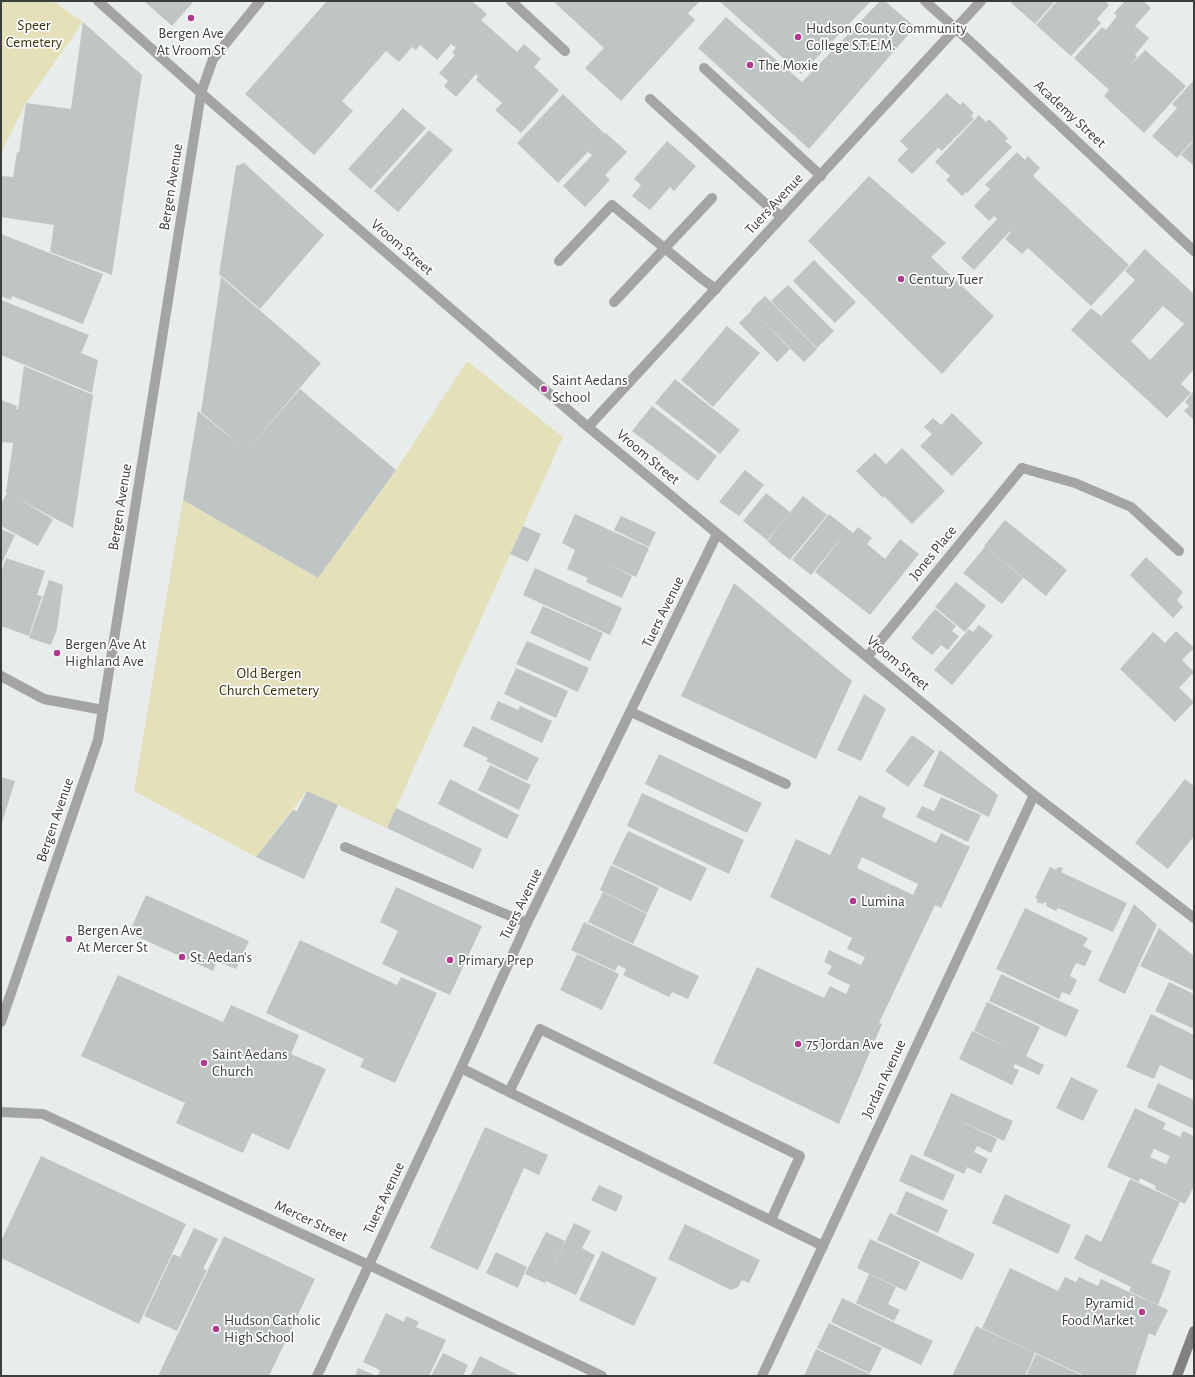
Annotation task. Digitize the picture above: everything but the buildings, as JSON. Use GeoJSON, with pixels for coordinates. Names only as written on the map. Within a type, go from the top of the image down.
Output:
{"type":"FeatureCollection","features":[{"type":"Feature","properties":{"kind":"main road"},"geometry":{"type":"LineString","coordinates":[[1177,1376],[1194,1331]]}},
{"type":"Feature","properties":{"kind":"street","name":"Vroom Street"},"geometry":{"type":"LineString","coordinates":[[98,1],[201,93],[588,427],[1034,795],[1194,918]]}},
{"type":"Feature","properties":{"kind":"street","name":"Bergen Avenue"},"geometry":{"type":"LineString","coordinates":[[1,1022],[98,740],[201,93],[213,59],[260,1]]}},
{"type":"Feature","properties":{"kind":"street"},"geometry":{"type":"LineString","coordinates":[[511,1],[565,51]]}},
{"type":"Feature","properties":{"kind":"street","name":"Academy Street"},"geometry":{"type":"LineString","coordinates":[[926,1],[1194,251]]}},
{"type":"Feature","properties":{"kind":"street","name":"Tuers Avenue"},"geometry":{"type":"LineString","coordinates":[[588,427],[957,29],[981,1]]}},
{"type":"Feature","properties":{"kind":"street"},"geometry":{"type":"LineString","coordinates":[[704,68],[821,176]]}},
{"type":"Feature","properties":{"kind":"street"},"geometry":{"type":"LineString","coordinates":[[650,99],[782,217]]}},
{"type":"Feature","properties":{"kind":"street"},"geometry":{"type":"LineString","coordinates":[[614,302],[664,247],[712,198]]}},
{"type":"Feature","properties":{"kind":"street"},"geometry":{"type":"LineString","coordinates":[[559,261],[612,205],[716,289]]}},
{"type":"Feature","properties":{"kind":"street","name":"Jones Place"},"geometry":{"type":"LineString","coordinates":[[867,656],[1022,468],[1075,483],[1130,507],[1179,550]]}},
{"type":"Feature","properties":{"kind":"street","name":"Tuers Avenue"},"geometry":{"type":"LineString","coordinates":[[317,1376],[527,923],[718,534]]}},
{"type":"Feature","properties":{"kind":"street"},"geometry":{"type":"LineString","coordinates":[[1,676],[44,699],[103,710]]}},
{"type":"Feature","properties":{"kind":"street"},"geometry":{"type":"LineString","coordinates":[[631,712],[786,784]]}},
{"type":"Feature","properties":{"kind":"street","name":"Jordan Avenue"},"geometry":{"type":"LineString","coordinates":[[762,1376],[1034,795]]}},
{"type":"Feature","properties":{"kind":"street"},"geometry":{"type":"LineString","coordinates":[[345,847],[527,923]]}},
{"type":"Feature","properties":{"kind":"street"},"geometry":{"type":"LineString","coordinates":[[509,1092],[540,1029],[800,1156],[771,1220]]}},
{"type":"Feature","properties":{"kind":"street"},"geometry":{"type":"LineString","coordinates":[[461,1068],[823,1246]]}},
{"type":"Feature","properties":{"kind":"street","name":"Mercer Street"},"geometry":{"type":"LineString","coordinates":[[1,1112],[43,1114],[369,1265],[602,1376]]}},
{"type":"Feature","properties":{"kind":"green space","name":"Speer Cemetery"},"geometry":{"type":"Polygon","coordinates":[[[1,1],[53,1],[83,22],[26,103],[1,153],[1,1]]]}},
{"type":"Feature","properties":{"kind":"green space","name":"Old Bergen Church Cemetery"},"geometry":{"type":"Polygon","coordinates":[[[467,361],[563,437],[387,828],[307,791],[256,857],[134,791],[183,500],[318,578],[396,470],[467,361]]]}},
{"type":"Feature","properties":{"kind":"place","name":"Bergen Ave At Vroom St"},"geometry":{"type":"Point","coordinates":[191,18]}},
{"type":"Feature","properties":{"kind":"place","name":"Hudson County Community College S.T.E.M."},"geometry":{"type":"Point","coordinates":[798,37]}},
{"type":"Feature","properties":{"kind":"place","name":"The Moxie"},"geometry":{"type":"Point","coordinates":[750,65]}},
{"type":"Feature","properties":{"kind":"place","name":"Century Tuer"},"geometry":{"type":"Point","coordinates":[901,279]}},
{"type":"Feature","properties":{"kind":"place","name":"Saint Aedans School"},"geometry":{"type":"Point","coordinates":[544,389]}},
{"type":"Feature","properties":{"kind":"place","name":"Bergen Ave At Highland Ave"},"geometry":{"type":"Point","coordinates":[57,653]}},
{"type":"Feature","properties":{"kind":"place","name":"Lumina"},"geometry":{"type":"Point","coordinates":[853,901]}},
{"type":"Feature","properties":{"kind":"place","name":"Bergen Ave At Mercer St"},"geometry":{"type":"Point","coordinates":[69,939]}},
{"type":"Feature","properties":{"kind":"place","name":"St. Aedan's"},"geometry":{"type":"Point","coordinates":[182,957]}},
{"type":"Feature","properties":{"kind":"place","name":"Primary Prep"},"geometry":{"type":"Point","coordinates":[450,960]}},
{"type":"Feature","properties":{"kind":"place","name":"75 Jordan Ave"},"geometry":{"type":"Point","coordinates":[798,1044]}},
{"type":"Feature","properties":{"kind":"place","name":"Saint Aedans Church"},"geometry":{"type":"Point","coordinates":[204,1063]}},
{"type":"Feature","properties":{"kind":"place","name":"Pyramid Food Market"},"geometry":{"type":"Point","coordinates":[1142,1312]}},
{"type":"Feature","properties":{"kind":"place","name":"Hudson Catholic High School"},"geometry":{"type":"Point","coordinates":[216,1329]}}]}
